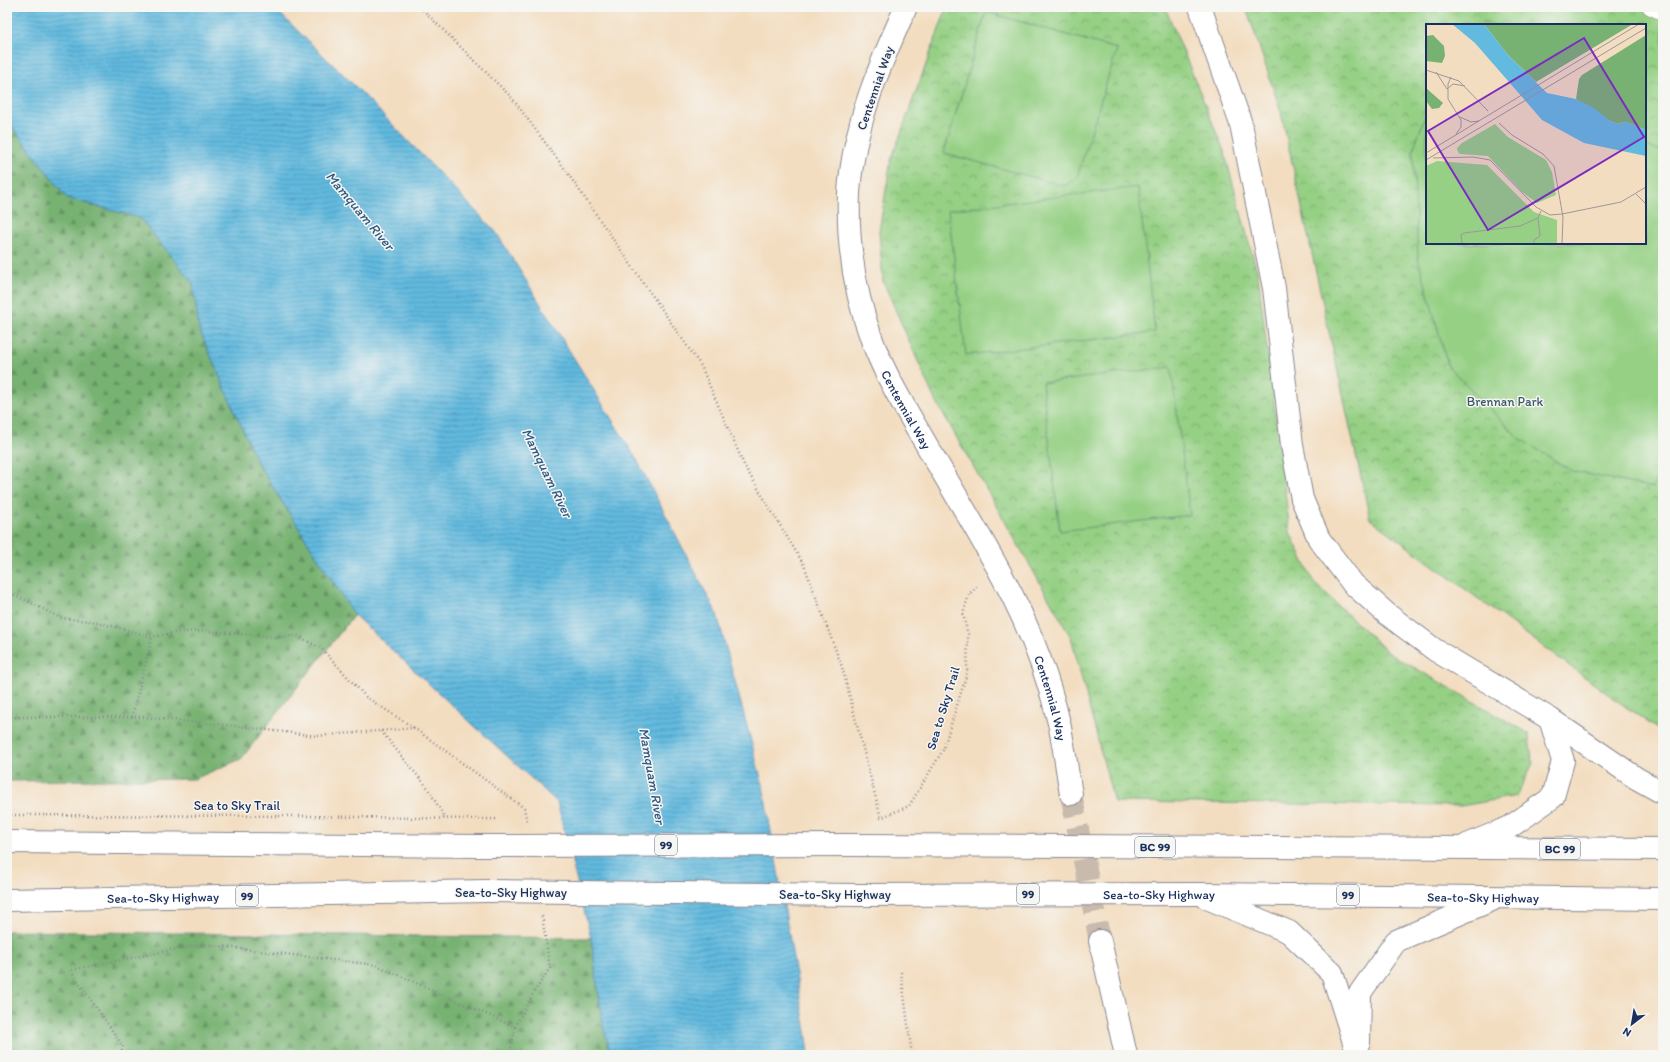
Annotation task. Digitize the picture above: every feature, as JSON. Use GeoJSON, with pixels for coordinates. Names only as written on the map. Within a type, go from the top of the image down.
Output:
{"type":"FeatureCollection","features":[{"type":"Feature","properties":{"kind":"main road","name":"Centennial Way"},"geometry":{"type":"LineString","coordinates":[[906,7],[880,66],[864,110],[854,152],[849,192],[849,232],[852,266],[861,306],[874,344],[895,391],[989,552],[1013,597],[1030,635],[1059,723],[1071,794]]}},
{"type":"Feature","properties":{"kind":"main road"},"geometry":{"type":"LineString","coordinates":[[1200,7],[1241,124],[1274,288],[1292,445],[1302,499],[1319,538],[1353,584],[1387,614],[1434,650],[1550,719],[1636,778],[1663,793]]}},
{"type":"Feature","properties":{"kind":"main road"},"geometry":{"type":"LineString","coordinates":[[1457,849],[1510,827],[1554,797],[1563,761],[1550,719]]}},
{"type":"Feature","properties":{"kind":"main road","name":"99"},"geometry":{"type":"LineString","coordinates":[[7,842],[480,846],[853,845]]}},
{"type":"Feature","properties":{"kind":"main road","name":"BC 99"},"geometry":{"type":"LineString","coordinates":[[853,845],[1663,850]]}},
{"type":"Feature","properties":{"kind":"main road","name":"Sea-to-Sky Highway"},"geometry":{"type":"LineString","coordinates":[[7,900],[487,891],[859,895],[1197,894],[1500,896],[1663,899]]}},
{"type":"Feature","properties":{"kind":"main road"},"geometry":{"type":"LineString","coordinates":[[1197,894],[1289,932],[1332,973],[1358,1055]]}},
{"type":"Feature","properties":{"kind":"main road"},"geometry":{"type":"LineString","coordinates":[[1358,1055],[1360,993],[1396,941],[1500,896]]}},
{"type":"Feature","properties":{"kind":"main road"},"geometry":{"type":"LineString","coordinates":[[1100,941],[1126,1055]]}},
{"type":"Feature","properties":{"kind":"lane"},"geometry":{"type":"LineString","coordinates":[[1650,7],[1663,13]]}},
{"type":"Feature","properties":{"kind":"path"},"geometry":{"type":"LineString","coordinates":[[420,7],[512,98],[564,168],[701,366],[745,467],[804,565],[842,667],[881,818]]}},
{"type":"Feature","properties":{"kind":"path","name":"Sea to Sky Trail"},"geometry":{"type":"LineString","coordinates":[[874,819],[881,818],[909,806],[943,750],[967,672],[968,634],[963,614],[969,594],[984,580]]}},
{"type":"Feature","properties":{"kind":"path"},"geometry":{"type":"LineString","coordinates":[[7,591],[61,618],[97,622],[152,637],[179,632],[205,631],[276,637],[297,636],[321,648],[366,697],[414,728],[524,808],[527,823]]}},
{"type":"Feature","properties":{"kind":"path"},"geometry":{"type":"LineString","coordinates":[[132,717],[152,637]]}},
{"type":"Feature","properties":{"kind":"path"},"geometry":{"type":"LineString","coordinates":[[7,717],[132,717],[235,726],[317,736],[414,728]]}},
{"type":"Feature","properties":{"kind":"path"},"geometry":{"type":"LineString","coordinates":[[381,731],[427,788],[445,818]]}},
{"type":"Feature","properties":{"kind":"path","name":"Sea to Sky Trail"},"geometry":{"type":"LineString","coordinates":[[7,815],[299,816],[467,819]]}},
{"type":"Feature","properties":{"kind":"path"},"geometry":{"type":"LineString","coordinates":[[510,1055],[515,1027],[534,992],[550,968],[542,915]]}},
{"type":"Feature","properties":{"kind":"path"},"geometry":{"type":"LineString","coordinates":[[121,1055],[123,1046],[70,970],[202,944],[376,965],[515,1027]]}},
{"type":"Feature","properties":{"kind":"path"},"geometry":{"type":"LineString","coordinates":[[900,972],[912,1055]]}},
{"type":"Feature","properties":{"kind":"green space"},"geometry":{"type":"Polygon","coordinates":[[[947,7],[1165,7],[1224,151],[1258,275],[1290,532],[1314,583],[1389,653],[1528,733],[1533,763],[1517,796],[1461,806],[1114,802],[1071,637],[933,396],[883,281],[879,231],[891,160],[947,7]]]}},
{"type":"Feature","properties":{"kind":"green space","name":"Brennan Park"},"geometry":{"type":"Polygon","coordinates":[[[1246,7],[1663,7],[1663,733],[1613,698],[1370,519],[1281,112],[1246,7]]]}},
{"type":"Feature","properties":{"kind":"green space"},"geometry":{"type":"Polygon","coordinates":[[[986,12],[1117,49],[1077,177],[1065,186],[944,153],[986,12]]]}},
{"type":"Feature","properties":{"kind":"green space"},"geometry":{"type":"Polygon","coordinates":[[[1426,115],[1426,244],[1646,244],[1646,145],[1663,152],[1663,453],[1653,488],[1572,471],[1519,438],[1448,366],[1418,258],[1413,150],[1426,115]]]}},
{"type":"Feature","properties":{"kind":"green space"},"geometry":{"type":"Polygon","coordinates":[[[7,120],[67,198],[140,218],[193,283],[199,329],[257,462],[354,615],[241,759],[194,779],[7,781],[7,120]]]}},
{"type":"Feature","properties":{"kind":"green space"},"geometry":{"type":"Polygon","coordinates":[[[1138,187],[1155,332],[966,355],[948,210],[1138,187]]]}},
{"type":"Feature","properties":{"kind":"green space"},"geometry":{"type":"Polygon","coordinates":[[[1171,367],[1190,515],[1060,531],[1042,383],[1171,367]]]}},
{"type":"Feature","properties":{"kind":"green space"},"geometry":{"type":"Polygon","coordinates":[[[7,931],[591,938],[603,1025],[611,1055],[7,1055],[7,931]]]}},
{"type":"Feature","properties":{"kind":"water","name":"Mamquam River"},"geometry":{"type":"Polygon","coordinates":[[[7,7],[273,7],[355,86],[496,232],[637,460],[717,614],[763,786],[809,1055],[611,1055],[603,1025],[591,938],[557,802],[354,615],[257,462],[199,329],[193,283],[140,218],[67,198],[7,120],[7,7]]]}},
{"type":"Feature","properties":{"kind":"tunnel"},"geometry":{"type":"LineString","coordinates":[[1071,794],[1100,941]]}}]}
